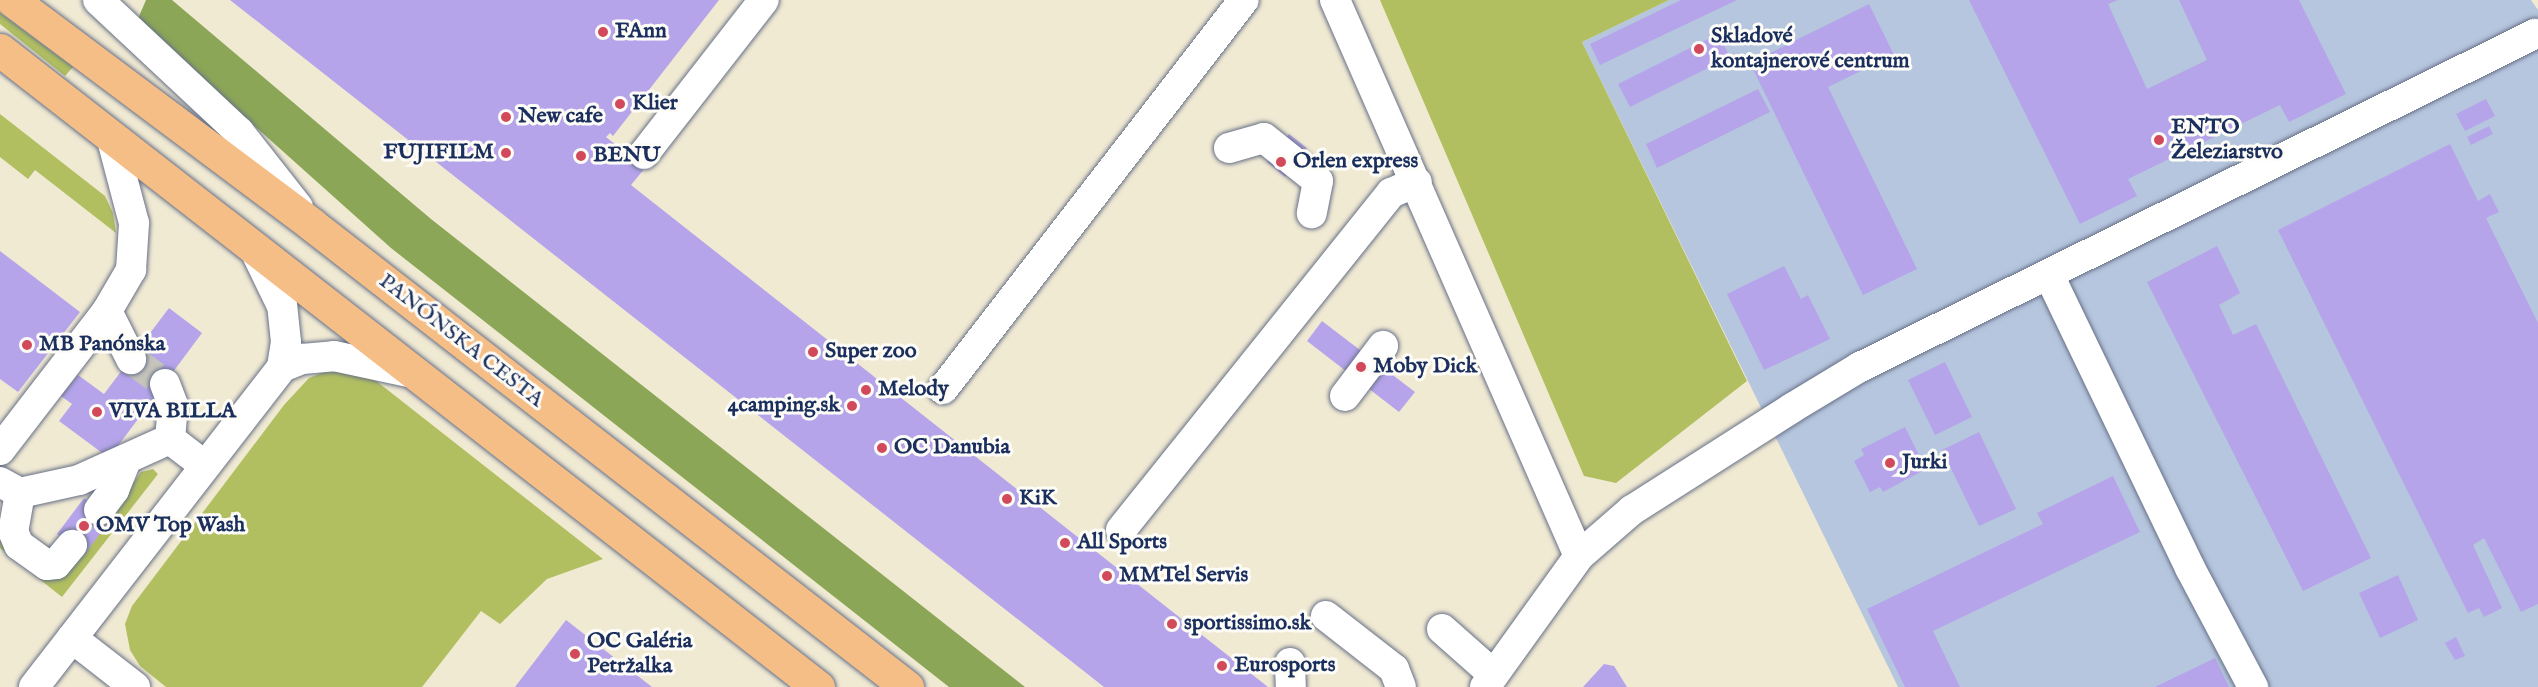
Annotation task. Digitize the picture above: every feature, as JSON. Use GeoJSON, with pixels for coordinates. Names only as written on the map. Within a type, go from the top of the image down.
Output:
{"type":"FeatureCollection","features":[{"type":"Feature","properties":{"kind":"main road","name":"PANÓNSKA CESTA"},"geometry":{"type":"LineString","coordinates":[[12,0],[311,224],[907,687]]}},
{"type":"Feature","properties":{"kind":"main road"},"geometry":{"type":"LineString","coordinates":[[0,51],[253,245],[818,687]]}},
{"type":"Feature","properties":{"kind":"street"},"geometry":{"type":"LineString","coordinates":[[98,0],[239,132],[311,224]]}},
{"type":"Feature","properties":{"kind":"street"},"geometry":{"type":"LineString","coordinates":[[644,154],[764,0]]}},
{"type":"Feature","properties":{"kind":"street"},"geometry":{"type":"LineString","coordinates":[[943,389],[1244,0]]}},
{"type":"Feature","properties":{"kind":"street"},"geometry":{"type":"LineString","coordinates":[[1335,0],[1417,182],[1489,355],[1580,556]]}},
{"type":"Feature","properties":{"kind":"street"},"geometry":{"type":"LineString","coordinates":[[1442,629],[1489,681],[1580,556],[1632,510],[1860,367],[2535,34]]}},
{"type":"Feature","properties":{"kind":"street"},"geometry":{"type":"LineString","coordinates":[[0,450],[107,311],[131,270],[134,223],[111,135]]}},
{"type":"Feature","properties":{"kind":"street"},"geometry":{"type":"LineString","coordinates":[[1229,148],[1264,138],[1318,182],[1312,213]]}},
{"type":"Feature","properties":{"kind":"street"},"geometry":{"type":"LineString","coordinates":[[1121,530],[1391,193],[1417,182]]}},
{"type":"Feature","properties":{"kind":"street"},"geometry":{"type":"LineString","coordinates":[[34,687],[282,367],[286,342],[282,306],[253,245]]}},
{"type":"Feature","properties":{"kind":"street"},"geometry":{"type":"LineString","coordinates":[[2049,275],[2190,568],[2253,687]]}},
{"type":"Feature","properties":{"kind":"street"},"geometry":{"type":"LineString","coordinates":[[107,311],[131,358]]}},
{"type":"Feature","properties":{"kind":"street"},"geometry":{"type":"LineString","coordinates":[[1345,396],[1383,346]]}},
{"type":"Feature","properties":{"kind":"street"},"geometry":{"type":"LineString","coordinates":[[282,367],[302,359],[334,356],[416,374]]}},
{"type":"Feature","properties":{"kind":"street"},"geometry":{"type":"LineString","coordinates":[[165,384],[173,405],[170,439]]}},
{"type":"Feature","properties":{"kind":"street"},"geometry":{"type":"LineString","coordinates":[[170,439],[205,466]]}},
{"type":"Feature","properties":{"kind":"street"},"geometry":{"type":"LineString","coordinates":[[72,545],[56,564],[47,565],[19,545],[13,531],[10,488],[79,480],[170,439]]}},
{"type":"Feature","properties":{"kind":"street"},"geometry":{"type":"LineString","coordinates":[[99,510],[114,490],[126,460]]}},
{"type":"Feature","properties":{"kind":"street"},"geometry":{"type":"LineString","coordinates":[[1326,616],[1394,669],[1401,687]]}},
{"type":"Feature","properties":{"kind":"street"},"geometry":{"type":"LineString","coordinates":[[72,638],[135,687]]}},
{"type":"Feature","properties":{"kind":"shaded area"},"geometry":{"type":"Polygon","coordinates":[[[1669,0],[2531,0],[2538,10],[2538,687],[1898,687],[1582,42],[1669,0]]]}},
{"type":"Feature","properties":{"kind":"green space"},"geometry":{"type":"Polygon","coordinates":[[[146,0],[172,0],[431,219],[1025,687],[949,687],[391,248],[137,21],[146,0]]]}},
{"type":"Feature","properties":{"kind":"green space"},"geometry":{"type":"Polygon","coordinates":[[[1380,0],[1669,0],[1582,42],[1747,381],[1616,483],[1584,476],[1380,0]]]}},
{"type":"Feature","properties":{"kind":"green space"},"geometry":{"type":"Polygon","coordinates":[[[0,13],[73,67],[65,76],[0,24],[0,13]]]}},
{"type":"Feature","properties":{"kind":"green space"},"geometry":{"type":"Polygon","coordinates":[[[0,114],[105,196],[113,213],[116,233],[35,170],[28,179],[0,157],[0,114]]]}},
{"type":"Feature","properties":{"kind":"green space"},"geometry":{"type":"Polygon","coordinates":[[[331,369],[375,380],[603,559],[547,579],[500,624],[481,611],[422,687],[166,687],[140,666],[130,650],[125,624],[132,606],[284,405],[309,378],[331,369]]]}},
{"type":"Feature","properties":{"kind":"green space"},"geometry":{"type":"Polygon","coordinates":[[[153,469],[158,474],[62,597],[0,548],[0,540],[35,567],[65,571],[84,555],[141,472],[153,469]]]}},
{"type":"Feature","properties":{"kind":"building"},"geometry":{"type":"Polygon","coordinates":[[[230,0],[719,0],[613,136],[610,133],[606,137],[645,168],[631,185],[1268,687],[1104,687],[230,0]]]}},
{"type":"Feature","properties":{"kind":"building"},"geometry":{"type":"Polygon","coordinates":[[[1681,0],[1737,0],[1600,65],[1590,44],[1681,0]]]}},
{"type":"Feature","properties":{"kind":"building"},"geometry":{"type":"Polygon","coordinates":[[[1969,0],[2118,0],[2108,4],[2147,89],[2207,60],[2179,0],[2299,0],[2346,94],[2289,122],[2280,105],[2128,179],[2137,196],[2080,224],[1969,0]]]}},
{"type":"Feature","properties":{"kind":"building"},"geometry":{"type":"Polygon","coordinates":[[[1869,4],[1894,55],[1828,87],[1917,269],[1863,295],[1750,63],[1869,4]]]}},
{"type":"Feature","properties":{"kind":"building"},"geometry":{"type":"Polygon","coordinates":[[[1718,34],[1730,57],[1630,107],[1618,84],[1718,34]]]}},
{"type":"Feature","properties":{"kind":"building"},"geometry":{"type":"Polygon","coordinates":[[[1758,89],[1770,112],[1657,168],[1646,144],[1758,89]]]}},
{"type":"Feature","properties":{"kind":"building"},"geometry":{"type":"Polygon","coordinates":[[[2486,99],[2495,116],[2465,131],[2456,114],[2486,99]]]}},
{"type":"Feature","properties":{"kind":"building"},"geometry":{"type":"Polygon","coordinates":[[[2489,126],[2493,134],[2471,145],[2467,137],[2489,126]]]}},
{"type":"Feature","properties":{"kind":"building"},"geometry":{"type":"Polygon","coordinates":[[[1289,134],[1307,148],[1285,177],[1267,162],[1289,134]]]}},
{"type":"Feature","properties":{"kind":"building"},"geometry":{"type":"Polygon","coordinates":[[[2450,144],[2478,201],[2490,194],[2499,212],[2486,218],[2538,323],[2538,604],[2521,612],[2484,538],[2473,545],[2502,608],[2484,617],[2479,608],[2468,613],[2278,230],[2450,144]]]}},
{"type":"Feature","properties":{"kind":"building"},"geometry":{"type":"Polygon","coordinates":[[[2217,246],[2240,293],[2219,305],[2233,335],[2256,324],[2371,558],[2303,591],[2147,282],[2217,246]]]}},
{"type":"Feature","properties":{"kind":"building","name":"MB Panónska"},"geometry":{"type":"Polygon","coordinates":[[[0,251],[80,312],[18,392],[0,379],[0,251]]]}},
{"type":"Feature","properties":{"kind":"building"},"geometry":{"type":"Polygon","coordinates":[[[1784,266],[1801,299],[1808,295],[1830,339],[1764,370],[1727,294],[1784,266]]]}},
{"type":"Feature","properties":{"kind":"building"},"geometry":{"type":"Polygon","coordinates":[[[169,308],[202,333],[109,458],[59,421],[72,404],[61,396],[78,375],[104,394],[169,308]]]}},
{"type":"Feature","properties":{"kind":"building","name":"Moby Dick"},"geometry":{"type":"Polygon","coordinates":[[[1322,321],[1415,392],[1399,412],[1307,341],[1322,321]]]}},
{"type":"Feature","properties":{"kind":"building"},"geometry":{"type":"Polygon","coordinates":[[[1945,362],[1972,417],[1935,435],[1908,380],[1945,362]]]}},
{"type":"Feature","properties":{"kind":"building"},"geometry":{"type":"Polygon","coordinates":[[[1905,427],[1926,469],[1883,492],[1880,487],[1870,492],[1854,461],[1864,455],[1861,449],[1905,427]]]}},
{"type":"Feature","properties":{"kind":"building"},"geometry":{"type":"Polygon","coordinates":[[[1979,432],[2016,509],[1979,526],[1942,450],[1979,432]]]}},
{"type":"Feature","properties":{"kind":"building"},"geometry":{"type":"Polygon","coordinates":[[[2113,476],[2140,532],[1933,631],[1960,687],[1905,687],[1867,609],[2043,524],[2037,513],[2113,476]]]}},
{"type":"Feature","properties":{"kind":"building","name":"OMV Top Wash"},"geometry":{"type":"Polygon","coordinates":[[[84,498],[111,519],[84,555],[57,534],[84,498]]]}},
{"type":"Feature","properties":{"kind":"building"},"geometry":{"type":"Polygon","coordinates":[[[2398,575],[2418,620],[2380,638],[2359,593],[2398,575]]]}},
{"type":"Feature","properties":{"kind":"building","name":"OC Galéria Petržalka"},"geometry":{"type":"Polygon","coordinates":[[[566,620],[652,687],[515,687],[566,620]]]}},
{"type":"Feature","properties":{"kind":"building"},"geometry":{"type":"Polygon","coordinates":[[[2456,637],[2465,656],[2455,660],[2445,643],[2456,637]]]}},
{"type":"Feature","properties":{"kind":"building"},"geometry":{"type":"Polygon","coordinates":[[[2215,658],[2229,687],[2155,687],[2215,658]]]}},
{"type":"Feature","properties":{"kind":"building"},"geometry":{"type":"Polygon","coordinates":[[[1604,664],[1614,666],[1627,687],[1583,687],[1604,664]]]}},
{"type":"Feature","properties":{"kind":"tunnel"},"geometry":{"type":"LineString","coordinates":[[131,359],[165,384]]}},
{"type":"Feature","properties":{"kind":"place","name":"FAnn"},"geometry":{"type":"Point","coordinates":[603,32]}},
{"type":"Feature","properties":{"kind":"place","name":"Skladové kontajnerové centrum"},"geometry":{"type":"Point","coordinates":[1699,49]}},
{"type":"Feature","properties":{"kind":"place","name":"Klier"},"geometry":{"type":"Point","coordinates":[620,104]}},
{"type":"Feature","properties":{"kind":"place","name":"New cafe"},"geometry":{"type":"Point","coordinates":[506,117]}},
{"type":"Feature","properties":{"kind":"place","name":"ENTO Železiarstvo"},"geometry":{"type":"Point","coordinates":[2159,140]}},
{"type":"Feature","properties":{"kind":"place","name":"FUJIFILM"},"geometry":{"type":"Point","coordinates":[506,153]}},
{"type":"Feature","properties":{"kind":"place","name":"BENU"},"geometry":{"type":"Point","coordinates":[581,156]}},
{"type":"Feature","properties":{"kind":"place","name":"Orlen express"},"geometry":{"type":"Point","coordinates":[1281,162]}},
{"type":"Feature","properties":{"kind":"place","name":"MB Panónska"},"geometry":{"type":"Point","coordinates":[27,345]}},
{"type":"Feature","properties":{"kind":"place","name":"Super zoo"},"geometry":{"type":"Point","coordinates":[813,352]}},
{"type":"Feature","properties":{"kind":"place","name":"Moby Dick"},"geometry":{"type":"Point","coordinates":[1361,367]}},
{"type":"Feature","properties":{"kind":"place","name":"Melody"},"geometry":{"type":"Point","coordinates":[866,390]}},
{"type":"Feature","properties":{"kind":"place","name":"4camping.sk"},"geometry":{"type":"Point","coordinates":[852,406]}},
{"type":"Feature","properties":{"kind":"place","name":"VIVA BILLA"},"geometry":{"type":"Point","coordinates":[97,412]}},
{"type":"Feature","properties":{"kind":"place","name":"OC Danubia"},"geometry":{"type":"Point","coordinates":[882,448]}},
{"type":"Feature","properties":{"kind":"place","name":"Jurki"},"geometry":{"type":"Point","coordinates":[1890,463]}},
{"type":"Feature","properties":{"kind":"place","name":"KiK"},"geometry":{"type":"Point","coordinates":[1007,499]}},
{"type":"Feature","properties":{"kind":"place","name":"OMV Top Wash"},"geometry":{"type":"Point","coordinates":[84,526]}},
{"type":"Feature","properties":{"kind":"place","name":"All Sports"},"geometry":{"type":"Point","coordinates":[1065,543]}},
{"type":"Feature","properties":{"kind":"place","name":"MMTel Servis"},"geometry":{"type":"Point","coordinates":[1107,576]}},
{"type":"Feature","properties":{"kind":"place","name":"sportissimo.sk"},"geometry":{"type":"Point","coordinates":[1172,624]}},
{"type":"Feature","properties":{"kind":"place","name":"OC Galéria Petržalka"},"geometry":{"type":"Point","coordinates":[575,654]}},
{"type":"Feature","properties":{"kind":"place","name":"Eurosports"},"geometry":{"type":"Point","coordinates":[1222,666]}}]}
